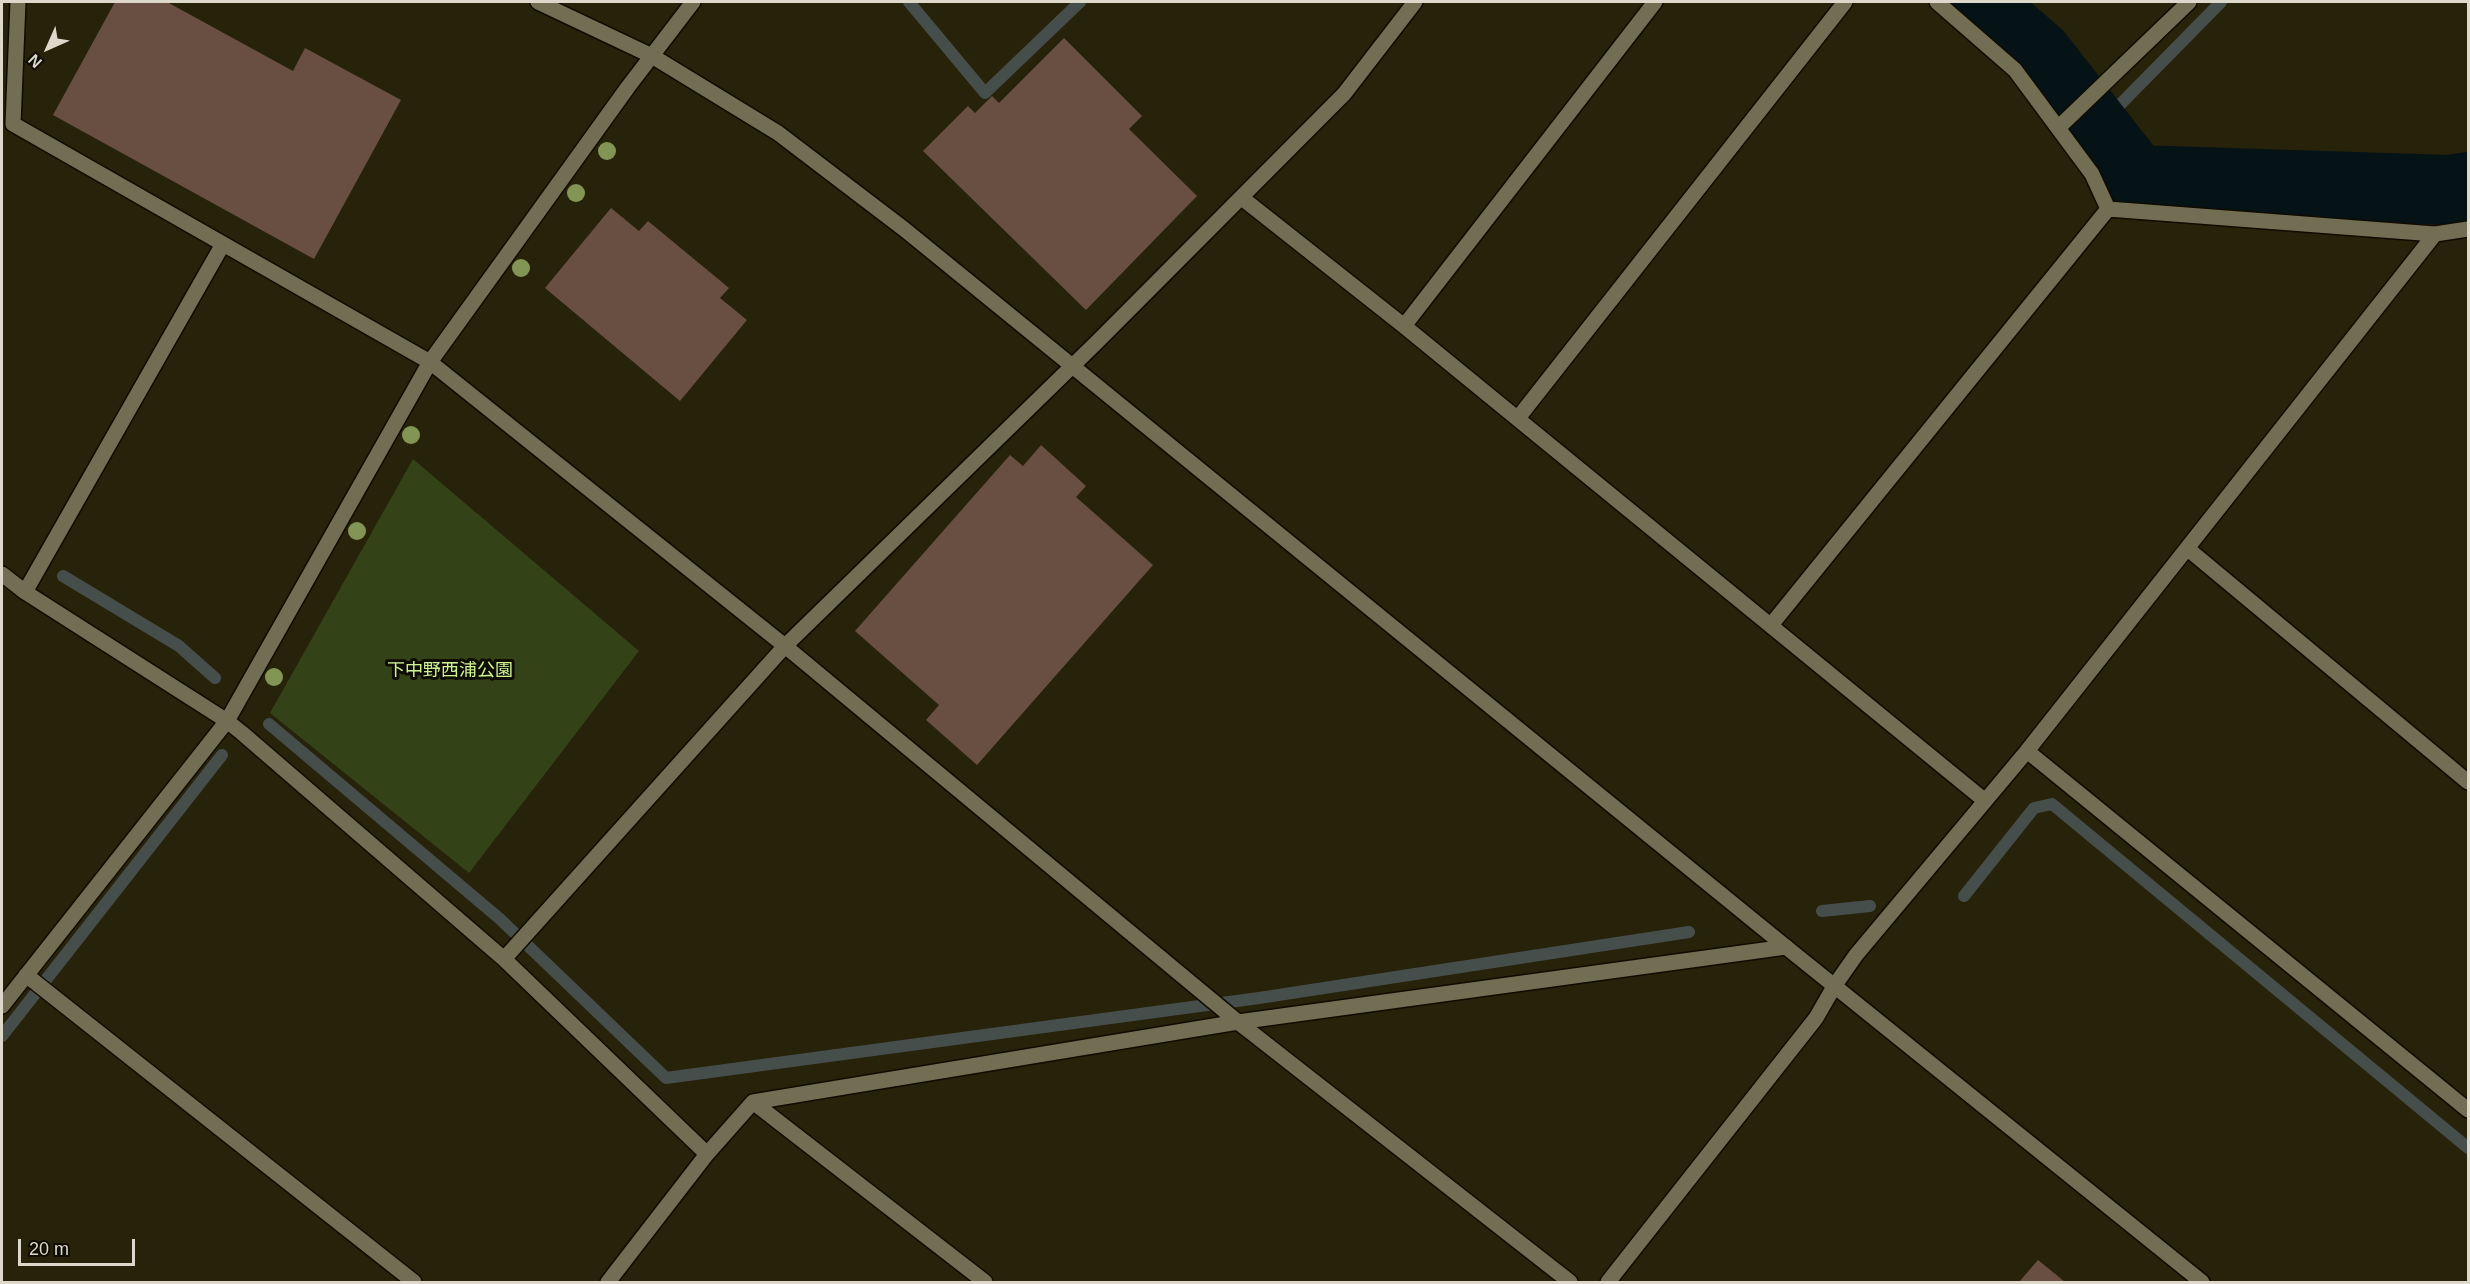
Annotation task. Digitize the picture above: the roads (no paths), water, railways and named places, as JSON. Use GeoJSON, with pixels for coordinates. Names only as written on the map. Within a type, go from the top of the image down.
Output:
{"type":"FeatureCollection","features":[{"type":"Feature","properties":{"kind":"street"},"geometry":{"type":"LineString","coordinates":[[18,2],[13,124],[430,362],[785,646],[1233,1018],[1570,1282]]}},
{"type":"Feature","properties":{"kind":"street"},"geometry":{"type":"LineString","coordinates":[[538,2],[652,56],[778,133],[904,229],[1786,947],[2202,1282]]}},
{"type":"Feature","properties":{"kind":"street"},"geometry":{"type":"LineString","coordinates":[[2,1006],[36,983],[227,721],[430,362],[693,2]]}},
{"type":"Feature","properties":{"kind":"street"},"geometry":{"type":"LineString","coordinates":[[508,955],[785,646],[1072,366],[1344,94],[1415,2]]}},
{"type":"Feature","properties":{"kind":"street"},"geometry":{"type":"LineString","coordinates":[[1404,326],[1655,2]]}},
{"type":"Feature","properties":{"kind":"street"},"geometry":{"type":"LineString","coordinates":[[1518,418],[1845,2]]}},
{"type":"Feature","properties":{"kind":"street"},"geometry":{"type":"LineString","coordinates":[[1937,2],[2015,70],[2063,124],[2092,174],[2108,209]]}},
{"type":"Feature","properties":{"kind":"street"},"geometry":{"type":"LineString","coordinates":[[2063,124],[2189,2]]}},
{"type":"Feature","properties":{"kind":"street"},"geometry":{"type":"LineString","coordinates":[[1242,198],[1518,418],[1984,800]]}},
{"type":"Feature","properties":{"kind":"street"},"geometry":{"type":"LineString","coordinates":[[1771,625],[2108,209]]}},
{"type":"Feature","properties":{"kind":"street"},"geometry":{"type":"LineString","coordinates":[[2108,209],[2434,234],[2469,229]]}},
{"type":"Feature","properties":{"kind":"street"},"geometry":{"type":"LineString","coordinates":[[1608,1282],[1816,1018],[1856,955],[2027,751],[2434,234]]}},
{"type":"Feature","properties":{"kind":"street"},"geometry":{"type":"LineString","coordinates":[[25,592],[223,244]]}},
{"type":"Feature","properties":{"kind":"street"},"geometry":{"type":"LineString","coordinates":[[2188,549],[2469,782]]}},
{"type":"Feature","properties":{"kind":"street"},"geometry":{"type":"LineString","coordinates":[[2,574],[25,592],[227,721],[508,955],[707,1154]]}},
{"type":"Feature","properties":{"kind":"street"},"geometry":{"type":"LineString","coordinates":[[2027,751],[2469,1110]]}},
{"type":"Feature","properties":{"kind":"street"},"geometry":{"type":"LineString","coordinates":[[608,1282],[707,1154],[753,1102],[1233,1018],[1786,947]]}},
{"type":"Feature","properties":{"kind":"street"},"geometry":{"type":"LineString","coordinates":[[36,983],[414,1282]]}},
{"type":"Feature","properties":{"kind":"street"},"geometry":{"type":"LineString","coordinates":[[753,1102],[985,1282]]}},
{"type":"Feature","properties":{"kind":"waterway"},"geometry":{"type":"LineString","coordinates":[[909,2],[985,93],[1080,2]]}},
{"type":"Feature","properties":{"kind":"waterway"},"geometry":{"type":"LineString","coordinates":[[1977,2],[2038,55],[2136,180],[2449,190],[2468,187]]}},
{"type":"Feature","properties":{"kind":"waterway"},"geometry":{"type":"LineString","coordinates":[[2097,128],[2221,2]]}},
{"type":"Feature","properties":{"kind":"waterway"},"geometry":{"type":"LineString","coordinates":[[63,576],[179,646],[215,678]]}},
{"type":"Feature","properties":{"kind":"waterway"},"geometry":{"type":"LineString","coordinates":[[269,724],[500,919],[666,1078],[1259,998],[1689,932]]}},
{"type":"Feature","properties":{"kind":"waterway"},"geometry":{"type":"LineString","coordinates":[[2,1036],[222,755]]}},
{"type":"Feature","properties":{"kind":"waterway"},"geometry":{"type":"LineString","coordinates":[[1964,896],[2034,808],[2052,804],[2468,1148]]}},
{"type":"Feature","properties":{"kind":"waterway"},"geometry":{"type":"LineString","coordinates":[[1822,911],[1870,906]]}},
{"type":"Feature","properties":{"kind":"park label","name":"下中野西浦公園"},"geometry":{"type":"Point","coordinates":[450,671]}}]}
